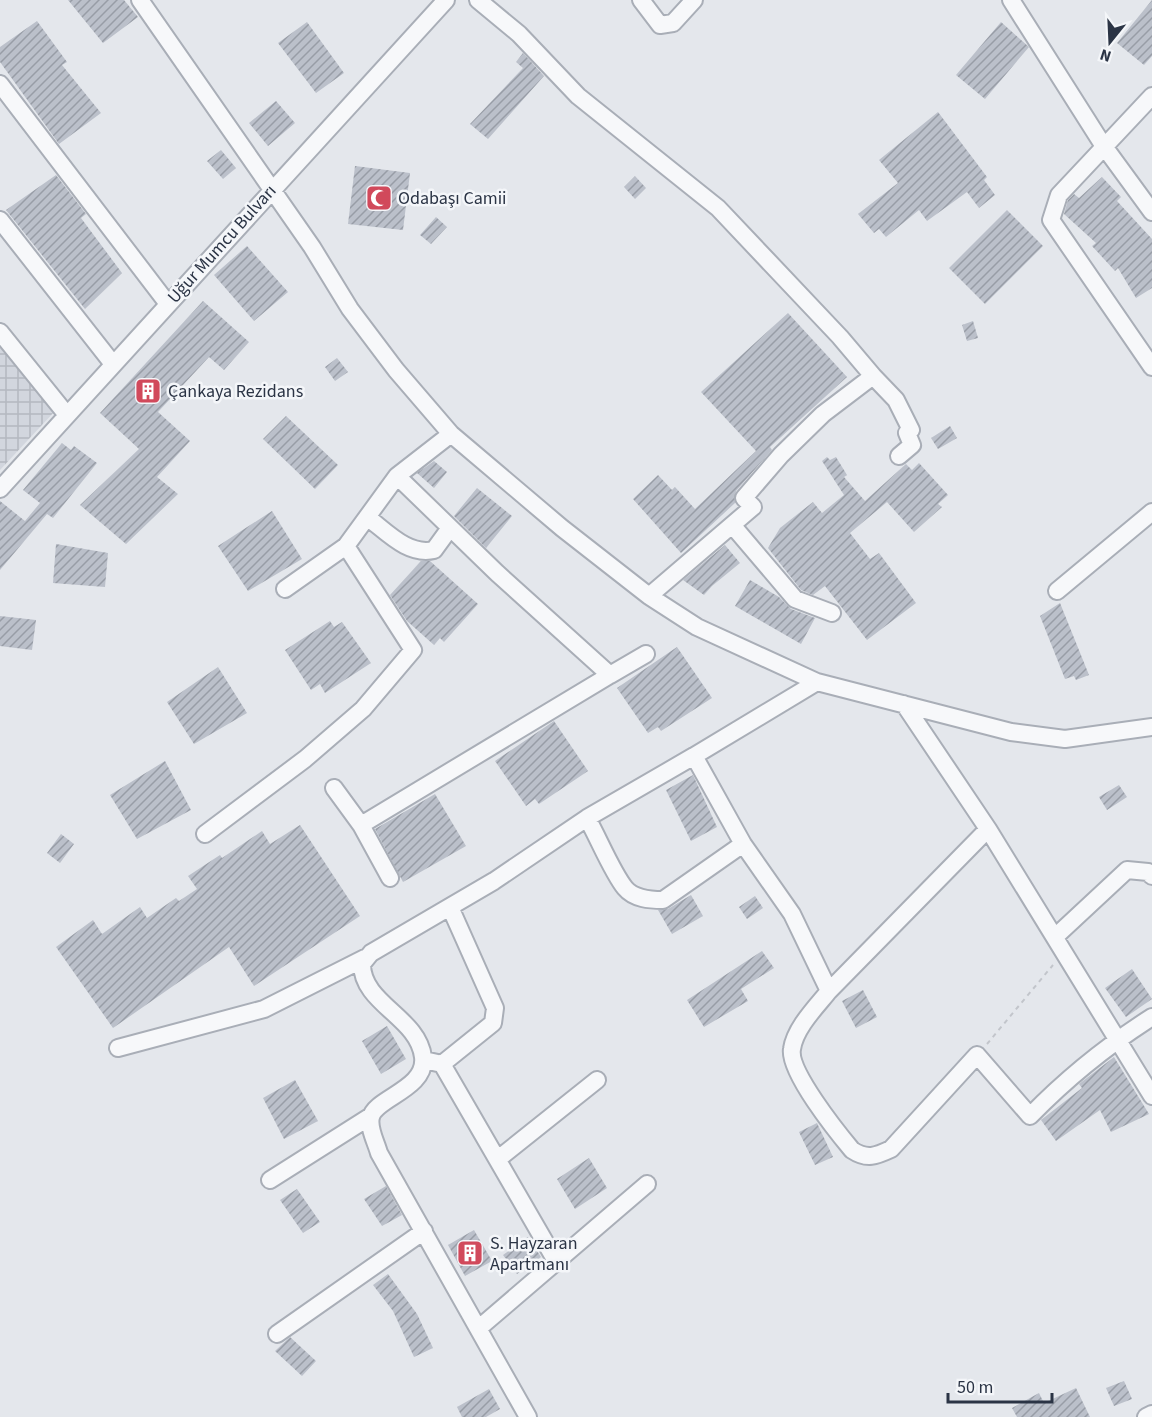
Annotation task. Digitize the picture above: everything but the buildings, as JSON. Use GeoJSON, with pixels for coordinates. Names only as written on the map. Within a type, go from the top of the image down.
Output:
{"type":"FeatureCollection","features":[{"type":"Feature","properties":{"kind":"street"},"geometry":{"type":"LineString","coordinates":[[140,0],[272,189],[350,309],[396,370],[451,434],[562,528],[649,596],[697,627],[817,682],[1011,732],[1065,739],[1152,727]]}},
{"type":"Feature","properties":{"kind":"street","name":"Uğur Mumcu Bulvarı"},"geometry":{"type":"LineString","coordinates":[[0,489],[446,0]]}},
{"type":"Feature","properties":{"kind":"street"},"geometry":{"type":"LineString","coordinates":[[478,0],[519,34],[578,96],[718,208],[840,337],[896,400],[911,430],[907,434],[912,445],[899,456]]}},
{"type":"Feature","properties":{"kind":"street"},"geometry":{"type":"LineString","coordinates":[[641,0],[660,25],[673,22],[694,0]]}},
{"type":"Feature","properties":{"kind":"street"},"geometry":{"type":"LineString","coordinates":[[1011,0],[1103,145],[1152,212]]}},
{"type":"Feature","properties":{"kind":"street"},"geometry":{"type":"LineString","coordinates":[[0,84],[168,304]]}},
{"type":"Feature","properties":{"kind":"street"},"geometry":{"type":"LineString","coordinates":[[1152,96],[1132,120],[1103,145],[1059,195],[1051,219],[1152,367]]}},
{"type":"Feature","properties":{"kind":"street"},"geometry":{"type":"LineString","coordinates":[[0,220],[113,364]]}},
{"type":"Feature","properties":{"kind":"street"},"geometry":{"type":"LineString","coordinates":[[0,332],[67,415]]}},
{"type":"Feature","properties":{"kind":"street"},"geometry":{"type":"LineString","coordinates":[[649,596],[753,507],[744,498],[781,455],[823,414],[873,376]]}},
{"type":"Feature","properties":{"kind":"street"},"geometry":{"type":"LineString","coordinates":[[285,589],[346,546],[397,476],[451,434]]}},
{"type":"Feature","properties":{"kind":"street"},"geometry":{"type":"LineString","coordinates":[[397,476],[450,528],[610,675]]}},
{"type":"Feature","properties":{"kind":"street"},"geometry":{"type":"LineString","coordinates":[[1057,591],[1152,512]]}},
{"type":"Feature","properties":{"kind":"street"},"geometry":{"type":"LineString","coordinates":[[367,517],[411,550],[424,552],[434,550],[450,528]]}},
{"type":"Feature","properties":{"kind":"street"},"geometry":{"type":"LineString","coordinates":[[733,526],[795,599],[832,613]]}},
{"type":"Feature","properties":{"kind":"street"},"geometry":{"type":"LineString","coordinates":[[205,834],[305,759],[363,710],[413,650],[346,546]]}},
{"type":"Feature","properties":{"kind":"street"},"geometry":{"type":"LineString","coordinates":[[361,825],[646,654]]}},
{"type":"Feature","properties":{"kind":"street"},"geometry":{"type":"LineString","coordinates":[[118,1048],[264,1009],[365,958],[450,907],[587,818],[817,682]]}},
{"type":"Feature","properties":{"kind":"street"},"geometry":{"type":"LineString","coordinates":[[904,704],[988,829],[1152,1096]]}},
{"type":"Feature","properties":{"kind":"street"},"geometry":{"type":"LineString","coordinates":[[694,756],[743,844],[792,914],[829,991]]}},
{"type":"Feature","properties":{"kind":"street"},"geometry":{"type":"LineString","coordinates":[[334,788],[361,825],[390,878]]}},
{"type":"Feature","properties":{"kind":"street"},"geometry":{"type":"LineString","coordinates":[[587,818],[625,889],[640,898],[651,900],[663,900],[721,862],[743,844]]}},
{"type":"Feature","properties":{"kind":"street"},"geometry":{"type":"LineString","coordinates":[[988,829],[829,991],[792,1046],[791,1059],[829,1120],[852,1150],[861,1156],[873,1157],[891,1149],[977,1055],[1030,1116],[1054,1092],[1118,1039],[1152,1017]]}},
{"type":"Feature","properties":{"kind":"street"},"geometry":{"type":"LineString","coordinates":[[1055,937],[1127,870],[1148,872],[1152,876]]}},
{"type":"Feature","properties":{"kind":"street"},"geometry":{"type":"LineString","coordinates":[[442,1064],[493,1023],[495,1008],[450,907]]}},
{"type":"Feature","properties":{"kind":"street"},"geometry":{"type":"LineString","coordinates":[[270,1180],[371,1116],[376,1108],[416,1081],[424,1060],[416,1034],[366,985],[362,971],[365,958]]}},
{"type":"Feature","properties":{"kind":"street"},"geometry":{"type":"LineString","coordinates":[[424,1060],[442,1064],[556,1262]]}},
{"type":"Feature","properties":{"kind":"street"},"geometry":{"type":"LineString","coordinates":[[498,1159],[597,1080]]}},
{"type":"Feature","properties":{"kind":"street"},"geometry":{"type":"LineString","coordinates":[[371,1116],[371,1130],[379,1153],[528,1417]]}},
{"type":"Feature","properties":{"kind":"street"},"geometry":{"type":"LineString","coordinates":[[479,1328],[647,1184]]}},
{"type":"Feature","properties":{"kind":"street"},"geometry":{"type":"LineString","coordinates":[[277,1334],[424,1231]]}},
{"type":"Feature","properties":{"kind":"street"},"geometry":{"type":"LineString","coordinates":[[1146,1417],[1152,1414]]}},
{"type":"Feature","properties":{"kind":"path"},"geometry":{"type":"LineString","coordinates":[[977,1055],[1064,952]]}},
{"type":"Feature","properties":{"kind":"shaded area"},"geometry":{"type":"Polygon","coordinates":[[[0,339],[55,411],[0,470],[0,339]]]}},
{"type":"Feature","properties":{"kind":"place","name":"Odabaşı Camii"},"geometry":{"type":"Point","coordinates":[379,198]}},
{"type":"Feature","properties":{"kind":"place","name":"Çankaya Rezidans"},"geometry":{"type":"Point","coordinates":[148,391]}},
{"type":"Feature","properties":{"kind":"place","name":"S. Hayzaran Apartmanı"},"geometry":{"type":"Point","coordinates":[470,1253]}}]}
